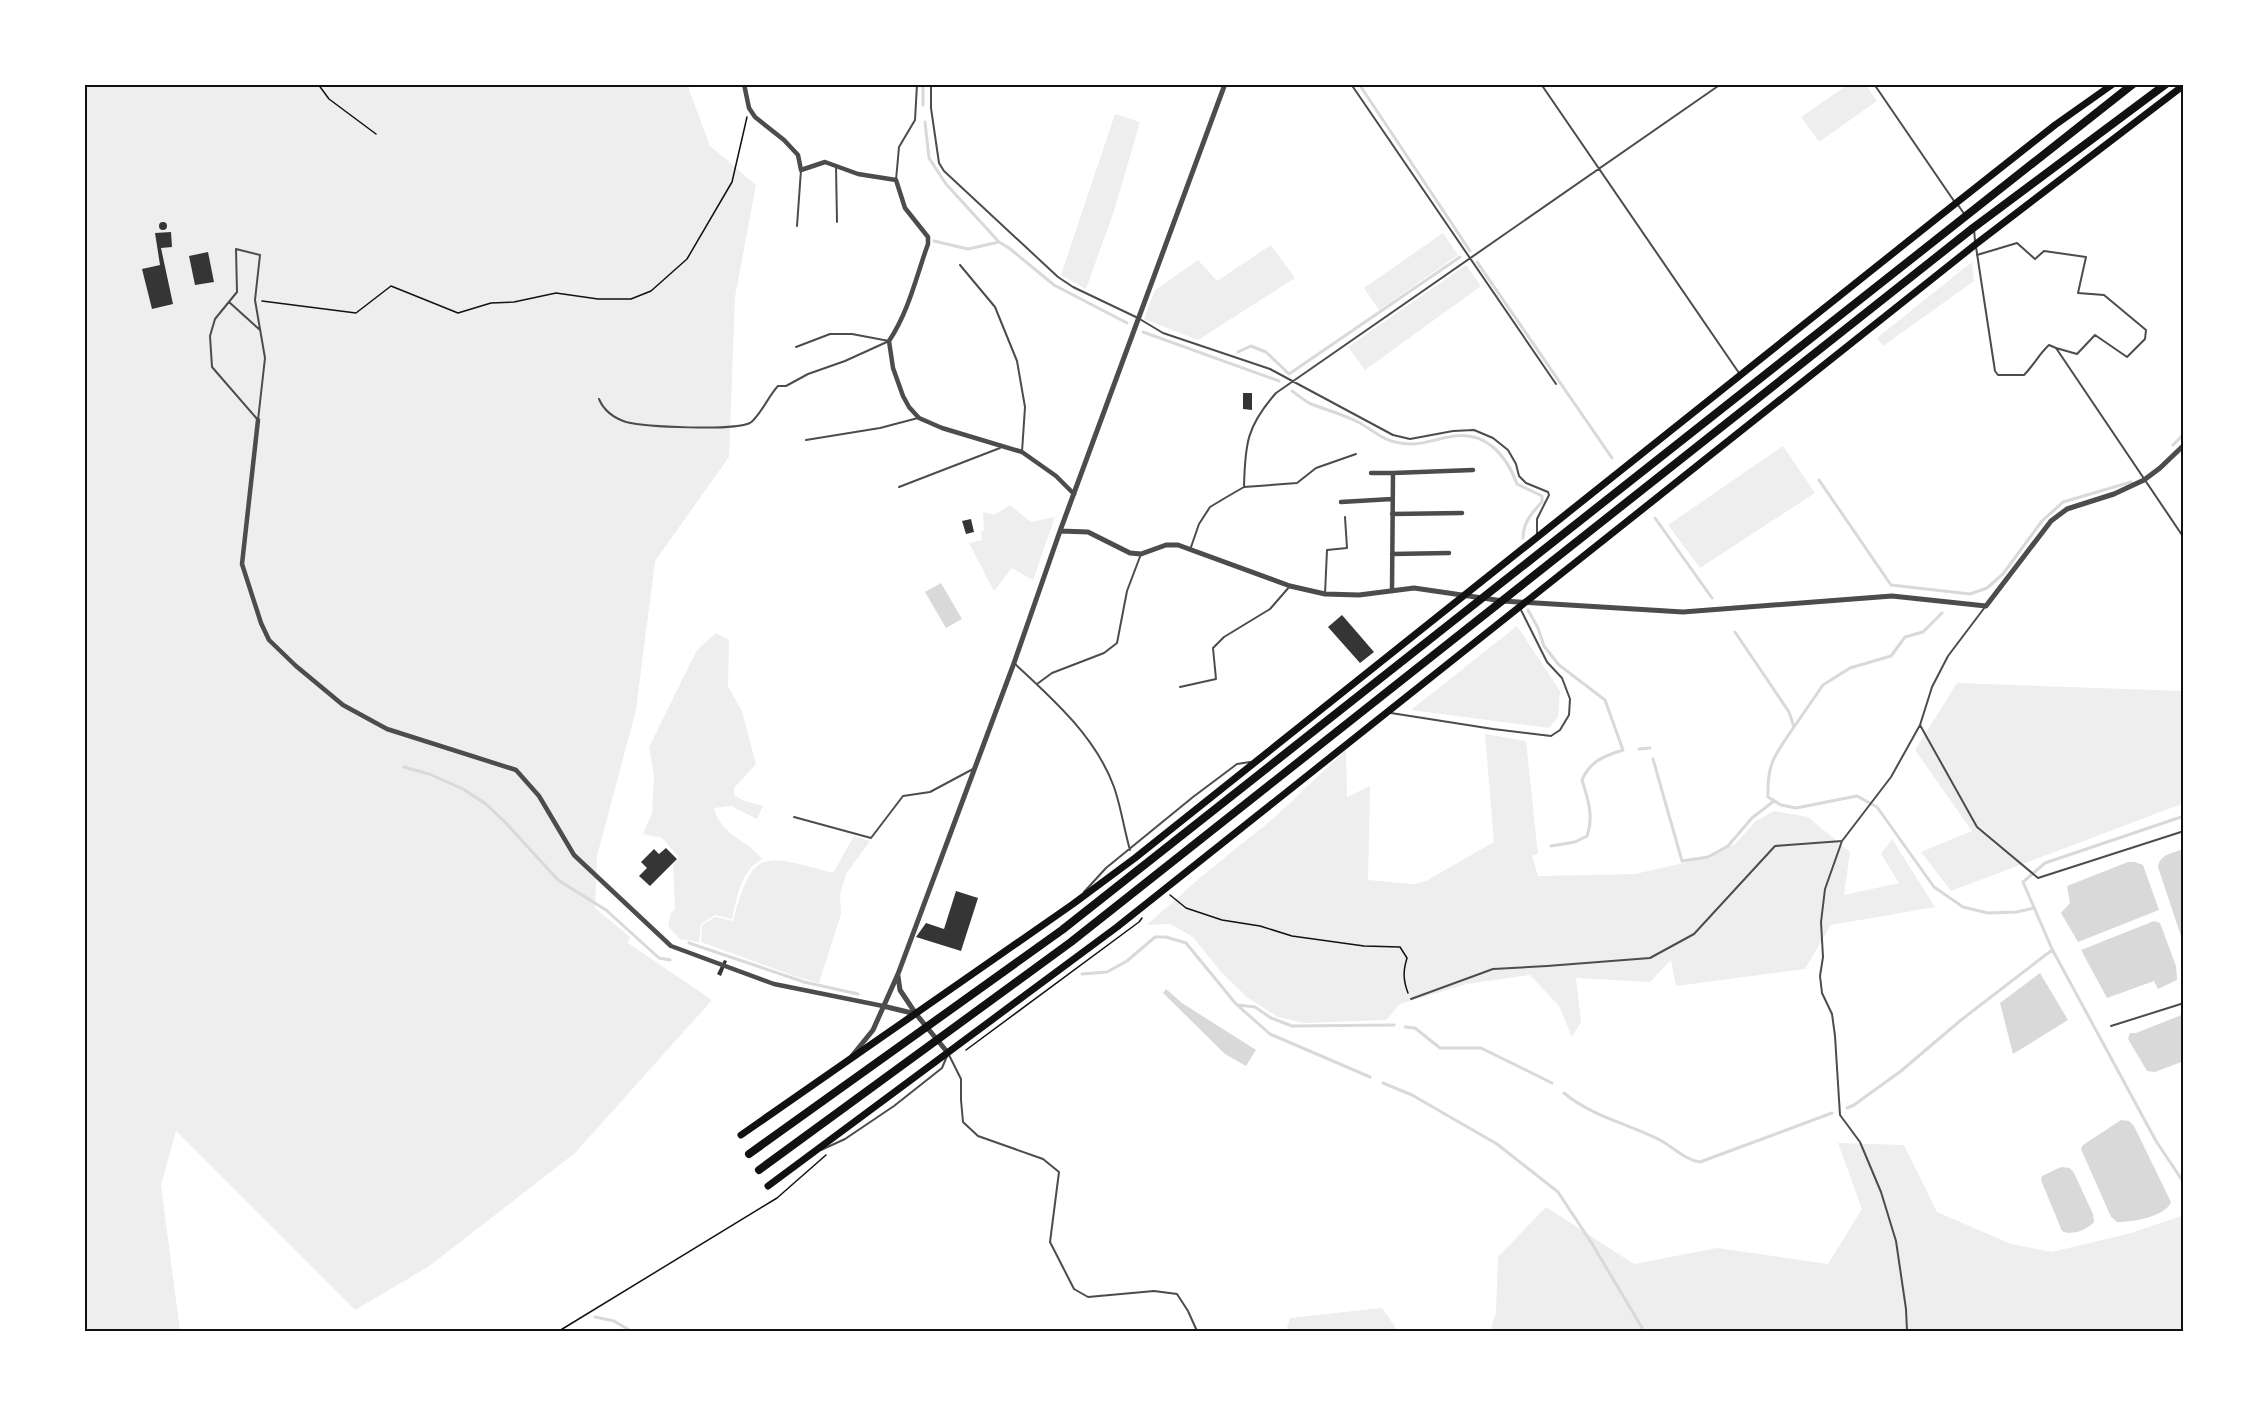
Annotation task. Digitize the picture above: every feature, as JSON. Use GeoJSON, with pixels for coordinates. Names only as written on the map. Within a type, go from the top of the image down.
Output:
{"type":"FeatureCollection","features":[{"type":"Feature","properties":{"kind":"highway"},"geometry":{"type":"LineString","coordinates":[[749,1154],[1062,930],[2133,84]]}},
{"type":"Feature","properties":{"kind":"highway"},"geometry":{"type":"LineString","coordinates":[[759,1170],[1071,942],[1973,228],[2166,84]]}},
{"type":"Feature","properties":{"kind":"main road"},"geometry":{"type":"LineString","coordinates":[[741,1136],[1073,904],[1135,858],[1537,540],[1956,203],[2055,125],[2113,84]]}},
{"type":"Feature","properties":{"kind":"main road"},"geometry":{"type":"LineString","coordinates":[[768,1186],[1163,890],[1976,244],[2184,85]]}},
{"type":"Feature","properties":{"kind":"street"},"geometry":{"type":"LineString","coordinates":[[744,84],[749,108],[755,117],[772,129],[798,155],[801,170],[825,162],[858,174],[896,180],[905,208],[928,237],[928,244],[901,324],[889,341],[893,368],[909,407],[919,418],[942,428],[1022,452],[1056,476],[1074,494]]}},
{"type":"Feature","properties":{"kind":"street"},"geometry":{"type":"LineString","coordinates":[[845,1064],[873,1030],[898,974],[1225,84]]}},
{"type":"Feature","properties":{"kind":"street"},"geometry":{"type":"LineString","coordinates":[[258,420],[242,564],[261,623],[269,640],[296,666],[343,705],[387,729],[516,770],[539,796],[574,855],[671,946],[774,984],[916,1014]]}},
{"type":"Feature","properties":{"kind":"street"},"geometry":{"type":"LineString","coordinates":[[1060,531],[1088,532],[1130,553],[1140,554],[1166,545],[1178,545],[1290,586],[1325,594],[1359,595],[1414,588],[1503,601],[1683,612],[1892,596],[1986,606],[2051,521],[2067,509],[2114,494],[2144,480],[2184,445]]}},
{"type":"Feature","properties":{"kind":"street"},"geometry":{"type":"LineString","coordinates":[[1371,473],[1473,470]]}},
{"type":"Feature","properties":{"kind":"street"},"geometry":{"type":"LineString","coordinates":[[1392,591],[1393,473]]}},
{"type":"Feature","properties":{"kind":"street"},"geometry":{"type":"LineString","coordinates":[[1341,502],[1392,499]]}},
{"type":"Feature","properties":{"kind":"street"},"geometry":{"type":"LineString","coordinates":[[1392,514],[1462,513]]}},
{"type":"Feature","properties":{"kind":"street"},"geometry":{"type":"LineString","coordinates":[[1392,554],[1449,553]]}},
{"type":"Feature","properties":{"kind":"street"},"geometry":{"type":"LineString","coordinates":[[898,974],[900,990],[916,1014],[948,1053]]}},
{"type":"Feature","properties":{"kind":"lane"},"geometry":{"type":"LineString","coordinates":[[896,180],[899,147],[915,120],[916,84]]}},
{"type":"Feature","properties":{"kind":"lane"},"geometry":{"type":"LineString","coordinates":[[931,84],[931,108],[939,163],[944,171],[1058,277],[1163,333],[1270,369],[1393,435],[1410,439],[1453,431],[1474,430],[1493,438],[1508,450],[1516,464],[1519,476],[1526,483],[1548,492],[1537,519],[1537,540]]}},
{"type":"Feature","properties":{"kind":"lane"},"geometry":{"type":"LineString","coordinates":[[1350,84],[1556,384]]}},
{"type":"Feature","properties":{"kind":"lane"},"geometry":{"type":"LineString","coordinates":[[1541,84],[1740,376]]}},
{"type":"Feature","properties":{"kind":"lane"},"geometry":{"type":"LineString","coordinates":[[1244,487],[1245,453],[1251,429],[1259,412],[1276,393],[1721,84]]}},
{"type":"Feature","properties":{"kind":"lane"},"geometry":{"type":"LineString","coordinates":[[1874,84],[1965,215]]}},
{"type":"Feature","properties":{"kind":"lane"},"geometry":{"type":"LineString","coordinates":[[836,166],[837,222]]}},
{"type":"Feature","properties":{"kind":"lane"},"geometry":{"type":"LineString","coordinates":[[797,226],[801,170]]}},
{"type":"Feature","properties":{"kind":"lane"},"geometry":{"type":"LineString","coordinates":[[1973,228],[1976,244],[1977,255],[1995,371],[1998,375],[2024,375],[2049,345],[2077,354],[2095,335],[2127,357],[2145,339],[2146,330],[2104,295],[2078,293],[2086,257],[2044,251],[2035,259],[2017,243],[1977,255]]}},
{"type":"Feature","properties":{"kind":"lane"},"geometry":{"type":"LineString","coordinates":[[236,249],[260,255],[255,300],[265,358],[258,420],[212,367],[210,336],[215,319],[237,292],[236,249]]}},
{"type":"Feature","properties":{"kind":"lane"},"geometry":{"type":"LineString","coordinates":[[960,265],[995,307],[1017,361],[1025,407],[1022,452]]}},
{"type":"Feature","properties":{"kind":"lane"},"geometry":{"type":"LineString","coordinates":[[228,301],[260,330]]}},
{"type":"Feature","properties":{"kind":"lane"},"geometry":{"type":"LineString","coordinates":[[796,347],[830,334],[852,334],[889,341]]}},
{"type":"Feature","properties":{"kind":"lane"},"geometry":{"type":"LineString","coordinates":[[599,399],[608,413],[626,422],[678,427],[736,426],[752,422],[778,386],[786,386],[808,374],[845,362],[889,341]]}},
{"type":"Feature","properties":{"kind":"lane"},"geometry":{"type":"LineString","coordinates":[[2056,348],[2184,538]]}},
{"type":"Feature","properties":{"kind":"lane"},"geometry":{"type":"LineString","coordinates":[[806,440],[880,428],[919,418]]}},
{"type":"Feature","properties":{"kind":"lane"},"geometry":{"type":"LineString","coordinates":[[899,488],[1002,447]]}},
{"type":"Feature","properties":{"kind":"lane"},"geometry":{"type":"LineString","coordinates":[[1190,550],[1200,524],[1210,507],[1244,487],[1297,483],[1316,468],[1356,454]]}},
{"type":"Feature","properties":{"kind":"lane"},"geometry":{"type":"LineString","coordinates":[[1325,594],[1327,550],[1347,548],[1345,517]]}},
{"type":"Feature","properties":{"kind":"lane"},"geometry":{"type":"LineString","coordinates":[[1037,684],[1052,672],[1104,653],[1117,643],[1127,591],[1140,554]]}},
{"type":"Feature","properties":{"kind":"lane"},"geometry":{"type":"LineString","coordinates":[[1180,687],[1216,679],[1213,648],[1224,637],[1270,609],[1290,586]]}},
{"type":"Feature","properties":{"kind":"lane"},"geometry":{"type":"LineString","coordinates":[[1385,712],[1551,736],[1560,730],[1569,715],[1570,699],[1562,678],[1547,662],[1521,612],[1524,602]]}},
{"type":"Feature","properties":{"kind":"lane"},"geometry":{"type":"LineString","coordinates":[[1907,1331],[1896,1241],[1881,1192],[1860,1142],[1840,1115],[1832,1014],[1822,993],[1820,976],[1824,957],[1821,922],[1825,889],[1842,841],[1891,777],[1920,725],[1932,687],[1948,656],[1986,606]]}},
{"type":"Feature","properties":{"kind":"lane"},"geometry":{"type":"LineString","coordinates":[[1014,663],[1071,719],[1101,760],[1114,788],[1130,849]]}},
{"type":"Feature","properties":{"kind":"lane"},"geometry":{"type":"LineString","coordinates":[[1920,725],[1977,827],[2038,878],[2184,831]]}},
{"type":"Feature","properties":{"kind":"lane"},"geometry":{"type":"LineString","coordinates":[[1073,904],[1106,868],[1237,764],[1256,761]]}},
{"type":"Feature","properties":{"kind":"lane"},"geometry":{"type":"LineString","coordinates":[[794,817],[871,838],[903,796],[930,792],[975,767]]}},
{"type":"Feature","properties":{"kind":"lane"},"geometry":{"type":"LineString","coordinates":[[1411,999],[1493,969],[1650,958],[1694,934],[1774,846],[1842,841]]}},
{"type":"Feature","properties":{"kind":"lane"},"geometry":{"type":"LineString","coordinates":[[2111,1026],[2184,1003]]}},
{"type":"Feature","properties":{"kind":"lane"},"geometry":{"type":"LineString","coordinates":[[809,1155],[845,1139],[894,1106],[942,1068],[948,1053]]}},
{"type":"Feature","properties":{"kind":"lane"},"geometry":{"type":"LineString","coordinates":[[948,1053],[961,1079],[963,1122],[978,1136],[1043,1159],[1059,1172],[1050,1242],[1074,1289],[1088,1297],[1154,1291],[1177,1294],[1197,1331]]}},
{"type":"Feature","properties":{"kind":"path"},"geometry":{"type":"LineString","coordinates":[[318,84],[329,99],[376,134]]}},
{"type":"Feature","properties":{"kind":"path"},"geometry":{"type":"LineString","coordinates":[[255,300],[356,313],[370,300],[392,286],[458,313],[491,303],[514,302],[556,293],[598,299],[631,299],[651,291],[687,259],[732,182],[749,108]]}},
{"type":"Feature","properties":{"kind":"path"},"geometry":{"type":"LineString","coordinates":[[1163,890],[1186,908],[1222,920],[1260,926],[1292,936],[1364,946],[1400,947],[1407,958],[1404,970],[1405,985],[1411,999]]}},
{"type":"Feature","properties":{"kind":"path"},"geometry":{"type":"LineString","coordinates":[[559,1331],[777,1198],[828,1154]]}},
{"type":"Feature","properties":{"kind":"shaded area"},"geometry":{"type":"Polygon","coordinates":[[[84,84],[687,84],[710,146],[756,185],[735,297],[729,457],[655,561],[636,710],[597,856],[595,908],[630,937],[628,943],[712,1000],[575,1153],[428,1267],[355,1310],[176,1131],[161,1185],[180,1331],[84,1331],[84,84]]]}},
{"type":"Feature","properties":{"kind":"shaded area"},"geometry":{"type":"Polygon","coordinates":[[[1849,84],[1865,84],[1877,101],[1819,142],[1801,117],[1849,84]]]}},
{"type":"Feature","properties":{"kind":"shaded area"},"geometry":{"type":"Polygon","coordinates":[[[1115,114],[1140,122],[1115,208],[1086,289],[1061,275],[1115,114]]]}},
{"type":"Feature","properties":{"kind":"shaded area"},"geometry":{"type":"Polygon","coordinates":[[[1443,233],[1458,255],[1379,310],[1364,288],[1443,233]]]}},
{"type":"Feature","properties":{"kind":"shaded area"},"geometry":{"type":"Polygon","coordinates":[[[1271,245],[1295,278],[1198,340],[1144,319],[1155,290],[1198,260],[1217,281],[1271,245]]]}},
{"type":"Feature","properties":{"kind":"shaded area"},"geometry":{"type":"Polygon","coordinates":[[[1972,262],[1974,281],[1883,346],[1877,338],[1972,262]]]}},
{"type":"Feature","properties":{"kind":"shaded area"},"geometry":{"type":"Polygon","coordinates":[[[1466,265],[1481,286],[1365,370],[1348,347],[1466,265]]]}},
{"type":"Feature","properties":{"kind":"shaded area"},"geometry":{"type":"Polygon","coordinates":[[[1783,446],[1815,493],[1700,568],[1668,525],[1783,446]]]}},
{"type":"Feature","properties":{"kind":"shaded area"},"geometry":{"type":"Polygon","coordinates":[[[1010,505],[1031,522],[1055,517],[1033,580],[1012,568],[994,591],[969,543],[982,540],[983,512],[994,515],[1010,505]]]}},
{"type":"Feature","properties":{"kind":"shaded area"},"geometry":{"type":"Polygon","coordinates":[[[941,583],[962,619],[946,628],[925,592],[941,583]]]}},
{"type":"Feature","properties":{"kind":"shaded area"},"geometry":{"type":"Polygon","coordinates":[[[1517,626],[1560,691],[1558,717],[1549,728],[1411,710],[1517,626]]]}},
{"type":"Feature","properties":{"kind":"shaded area"},"geometry":{"type":"Polygon","coordinates":[[[716,633],[729,640],[728,686],[742,711],[756,764],[734,788],[734,795],[742,800],[763,806],[757,819],[731,806],[714,808],[722,825],[762,859],[749,870],[745,877],[732,919],[715,915],[701,924],[699,942],[680,939],[668,926],[671,912],[675,909],[673,865],[679,857],[662,838],[643,834],[652,813],[654,776],[649,747],[697,650],[716,633]]]}},
{"type":"Feature","properties":{"kind":"shaded area"},"geometry":{"type":"Polygon","coordinates":[[[1957,683],[2184,691],[2184,803],[1951,891],[1921,852],[1972,831],[1915,750],[1957,683]]]}},
{"type":"Feature","properties":{"kind":"shaded area"},"geometry":{"type":"Polygon","coordinates":[[[1485,734],[1526,741],[1538,854],[1532,856],[1538,876],[1635,874],[1705,858],[1735,844],[1756,821],[1774,811],[1808,817],[1850,852],[1844,895],[1899,883],[1881,854],[1892,839],[1935,907],[1831,925],[1805,969],[1676,986],[1671,960],[1650,982],[1576,978],[1581,1022],[1572,1037],[1559,1006],[1530,975],[1467,984],[1400,1004],[1386,1020],[1304,1023],[1278,1017],[1248,998],[1221,972],[1193,937],[1170,924],[1147,925],[1203,875],[1275,817],[1346,750],[1347,797],[1370,786],[1368,880],[1414,884],[1426,881],[1494,842],[1485,734]]]}},
{"type":"Feature","properties":{"kind":"shaded area"},"geometry":{"type":"Polygon","coordinates":[[[854,836],[870,841],[846,874],[840,894],[841,914],[819,983],[701,942],[702,925],[715,917],[733,921],[740,896],[756,868],[765,862],[777,860],[833,873],[854,836]]]}},
{"type":"Feature","properties":{"kind":"shaded area"},"geometry":{"type":"Polygon","coordinates":[[[2184,849],[2184,945],[2158,867],[2161,859],[2184,849]]]}},
{"type":"Feature","properties":{"kind":"shaded area"},"geometry":{"type":"Polygon","coordinates":[[[2128,862],[2143,865],[2159,910],[2078,942],[2061,913],[2070,903],[2067,886],[2128,862]]]}},
{"type":"Feature","properties":{"kind":"shaded area"},"geometry":{"type":"Polygon","coordinates":[[[2154,921],[2160,923],[2176,966],[2177,980],[2158,989],[2154,981],[2107,998],[2081,950],[2154,921]]]}},
{"type":"Feature","properties":{"kind":"shaded area"},"geometry":{"type":"Polygon","coordinates":[[[2040,973],[2068,1020],[2013,1054],[2000,1003],[2040,973]]]}},
{"type":"Feature","properties":{"kind":"shaded area"},"geometry":{"type":"Polygon","coordinates":[[[1166,989],[1182,1003],[1256,1050],[1246,1066],[1225,1054],[1163,993],[1166,989]]]}},
{"type":"Feature","properties":{"kind":"shaded area"},"geometry":{"type":"Polygon","coordinates":[[[2184,1014],[2184,1061],[2155,1072],[2147,1071],[2128,1039],[2130,1033],[2136,1033],[2184,1014]]]}},
{"type":"Feature","properties":{"kind":"shaded area"},"geometry":{"type":"Polygon","coordinates":[[[2121,1120],[2129,1121],[2134,1126],[2171,1202],[2168,1207],[2155,1215],[2139,1220],[2117,1222],[2111,1217],[2081,1149],[2083,1145],[2121,1120]]]}},
{"type":"Feature","properties":{"kind":"shaded area"},"geometry":{"type":"Polygon","coordinates":[[[1838,1143],[1904,1145],[1937,1212],[2011,1244],[2052,1252],[2131,1233],[2184,1215],[2184,1331],[1490,1331],[1496,1313],[1498,1257],[1546,1207],[1634,1264],[1717,1248],[1828,1264],[1862,1209],[1838,1143]]]}},
{"type":"Feature","properties":{"kind":"shaded area"},"geometry":{"type":"Polygon","coordinates":[[[2061,1167],[2070,1168],[2074,1173],[2093,1214],[2094,1222],[2079,1231],[2070,1233],[2062,1231],[2041,1180],[2042,1176],[2061,1167]]]}},
{"type":"Feature","properties":{"kind":"shaded area"},"geometry":{"type":"Polygon","coordinates":[[[1382,1308],[1398,1331],[1286,1331],[1290,1318],[1382,1308]]]}},
{"type":"Feature","properties":{"kind":"building"},"geometry":{"type":"Polygon","coordinates":[[[163,222],[167,226],[163,230],[159,226],[163,222]]]}},
{"type":"Feature","properties":{"kind":"building"},"geometry":{"type":"Polygon","coordinates":[[[171,232],[172,247],[161,248],[173,304],[152,309],[142,269],[160,265],[155,233],[171,232]]]}},
{"type":"Feature","properties":{"kind":"building"},"geometry":{"type":"Polygon","coordinates":[[[208,252],[214,282],[195,285],[189,256],[208,252]]]}},
{"type":"Feature","properties":{"kind":"building"},"geometry":{"type":"Polygon","coordinates":[[[1243,393],[1252,393],[1252,410],[1243,409],[1243,393]]]}},
{"type":"Feature","properties":{"kind":"building"},"geometry":{"type":"Polygon","coordinates":[[[971,519],[974,532],[966,534],[962,521],[971,519]]]}},
{"type":"Feature","properties":{"kind":"building"},"geometry":{"type":"Polygon","coordinates":[[[1342,615],[1374,652],[1360,663],[1328,627],[1342,615]]]}},
{"type":"Feature","properties":{"kind":"building"},"geometry":{"type":"Polygon","coordinates":[[[666,848],[677,859],[650,886],[639,876],[647,868],[641,862],[654,849],[659,854],[666,848]]]}},
{"type":"Feature","properties":{"kind":"building"},"geometry":{"type":"Polygon","coordinates":[[[956,891],[978,898],[961,951],[916,937],[926,923],[944,929],[956,891]]]}},
{"type":"Feature","properties":{"kind":"building"},"geometry":{"type":"Polygon","coordinates":[[[724,960],[727,961],[721,976],[717,974],[724,960]]]}},
{"type":"Feature","properties":{"kind":"waterway"},"geometry":{"type":"LineString","coordinates":[[923,84],[923,105]]}},
{"type":"Feature","properties":{"kind":"waterway"},"geometry":{"type":"LineString","coordinates":[[1359,84],[1470,251]]}},
{"type":"Feature","properties":{"kind":"waterway"},"geometry":{"type":"LineString","coordinates":[[925,122],[929,158],[946,184],[999,242]]}},
{"type":"Feature","properties":{"kind":"waterway"},"geometry":{"type":"LineString","coordinates":[[934,241],[968,249],[999,242],[1054,285],[1127,323]]}},
{"type":"Feature","properties":{"kind":"waterway"},"geometry":{"type":"LineString","coordinates":[[1238,352],[1251,346],[1266,352],[1289,374],[1460,257]]}},
{"type":"Feature","properties":{"kind":"waterway"},"geometry":{"type":"LineString","coordinates":[[1477,262],[1612,458]]}},
{"type":"Feature","properties":{"kind":"waterway"},"geometry":{"type":"LineString","coordinates":[[1143,332],[1279,381]]}},
{"type":"Feature","properties":{"kind":"waterway"},"geometry":{"type":"LineString","coordinates":[[1292,391],[1311,404],[1363,424],[1390,441],[1416,444],[1462,435],[1483,440],[1492,446],[1507,463],[1517,484],[1542,496],[1542,502],[1526,523],[1523,538]]}},
{"type":"Feature","properties":{"kind":"waterway"},"geometry":{"type":"LineString","coordinates":[[2173,445],[2184,434]]}},
{"type":"Feature","properties":{"kind":"waterway"},"geometry":{"type":"LineString","coordinates":[[1819,480],[1891,585],[1970,594],[1987,588],[2003,574],[2042,521],[2063,502],[2131,482]]}},
{"type":"Feature","properties":{"kind":"waterway"},"geometry":{"type":"LineString","coordinates":[[1655,518],[1712,598]]}},
{"type":"Feature","properties":{"kind":"waterway"},"geometry":{"type":"LineString","coordinates":[[1528,610],[1538,628],[1544,646],[1559,665],[1605,700],[1623,750],[1598,760],[1589,768],[1582,780],[1590,815],[1587,836],[1575,842],[1551,846]]}},
{"type":"Feature","properties":{"kind":"waterway"},"geometry":{"type":"LineString","coordinates":[[1794,727],[1823,685],[1850,668],[1891,656],[1905,637],[1923,632],[1942,613]]}},
{"type":"Feature","properties":{"kind":"waterway"},"geometry":{"type":"LineString","coordinates":[[1735,632],[1789,712],[1794,727],[1771,767],[1768,797],[1781,805],[1796,808],[1857,796],[1877,807],[1934,887],[1963,907],[1988,913],[2017,912],[2034,908]]}},
{"type":"Feature","properties":{"kind":"waterway"},"geometry":{"type":"LineString","coordinates":[[1639,749],[1650,748]]}},
{"type":"Feature","properties":{"kind":"waterway"},"geometry":{"type":"LineString","coordinates":[[1653,759],[1682,861],[1708,857],[1728,846],[1752,818],[1774,801]]}},
{"type":"Feature","properties":{"kind":"waterway"},"geometry":{"type":"LineString","coordinates":[[404,767],[429,774],[463,789],[486,804],[558,880],[606,910],[659,958],[670,960]]}},
{"type":"Feature","properties":{"kind":"waterway"},"geometry":{"type":"LineString","coordinates":[[2184,816],[2045,863],[2023,882],[2052,949],[2156,1141],[2184,1183]]}},
{"type":"Feature","properties":{"kind":"waterway"},"geometry":{"type":"LineString","coordinates":[[1082,974],[1107,972],[1127,961],[1155,937],[1166,937],[1186,943],[1236,1004],[1270,1034],[1370,1077]]}},
{"type":"Feature","properties":{"kind":"waterway"},"geometry":{"type":"LineString","coordinates":[[689,943],[804,982],[858,994]]}},
{"type":"Feature","properties":{"kind":"waterway"},"geometry":{"type":"LineString","coordinates":[[1847,1108],[1901,1071],[1961,1020],[2052,950]]}},
{"type":"Feature","properties":{"kind":"waterway"},"geometry":{"type":"LineString","coordinates":[[1238,1005],[1255,1007],[1271,1018],[1292,1026],[1394,1025]]}},
{"type":"Feature","properties":{"kind":"waterway"},"geometry":{"type":"LineString","coordinates":[[1405,1027],[1415,1028],[1440,1048],[1481,1048],[1552,1083]]}},
{"type":"Feature","properties":{"kind":"waterway"},"geometry":{"type":"LineString","coordinates":[[1383,1083],[1412,1095],[1497,1144],[1558,1192],[1644,1331]]}},
{"type":"Feature","properties":{"kind":"waterway"},"geometry":{"type":"LineString","coordinates":[[1564,1093],[1586,1108],[1648,1134],[1684,1156],[1700,1162],[1832,1113]]}},
{"type":"Feature","properties":{"kind":"waterway"},"geometry":{"type":"LineString","coordinates":[[595,1317],[614,1321],[631,1331]]}}]}
